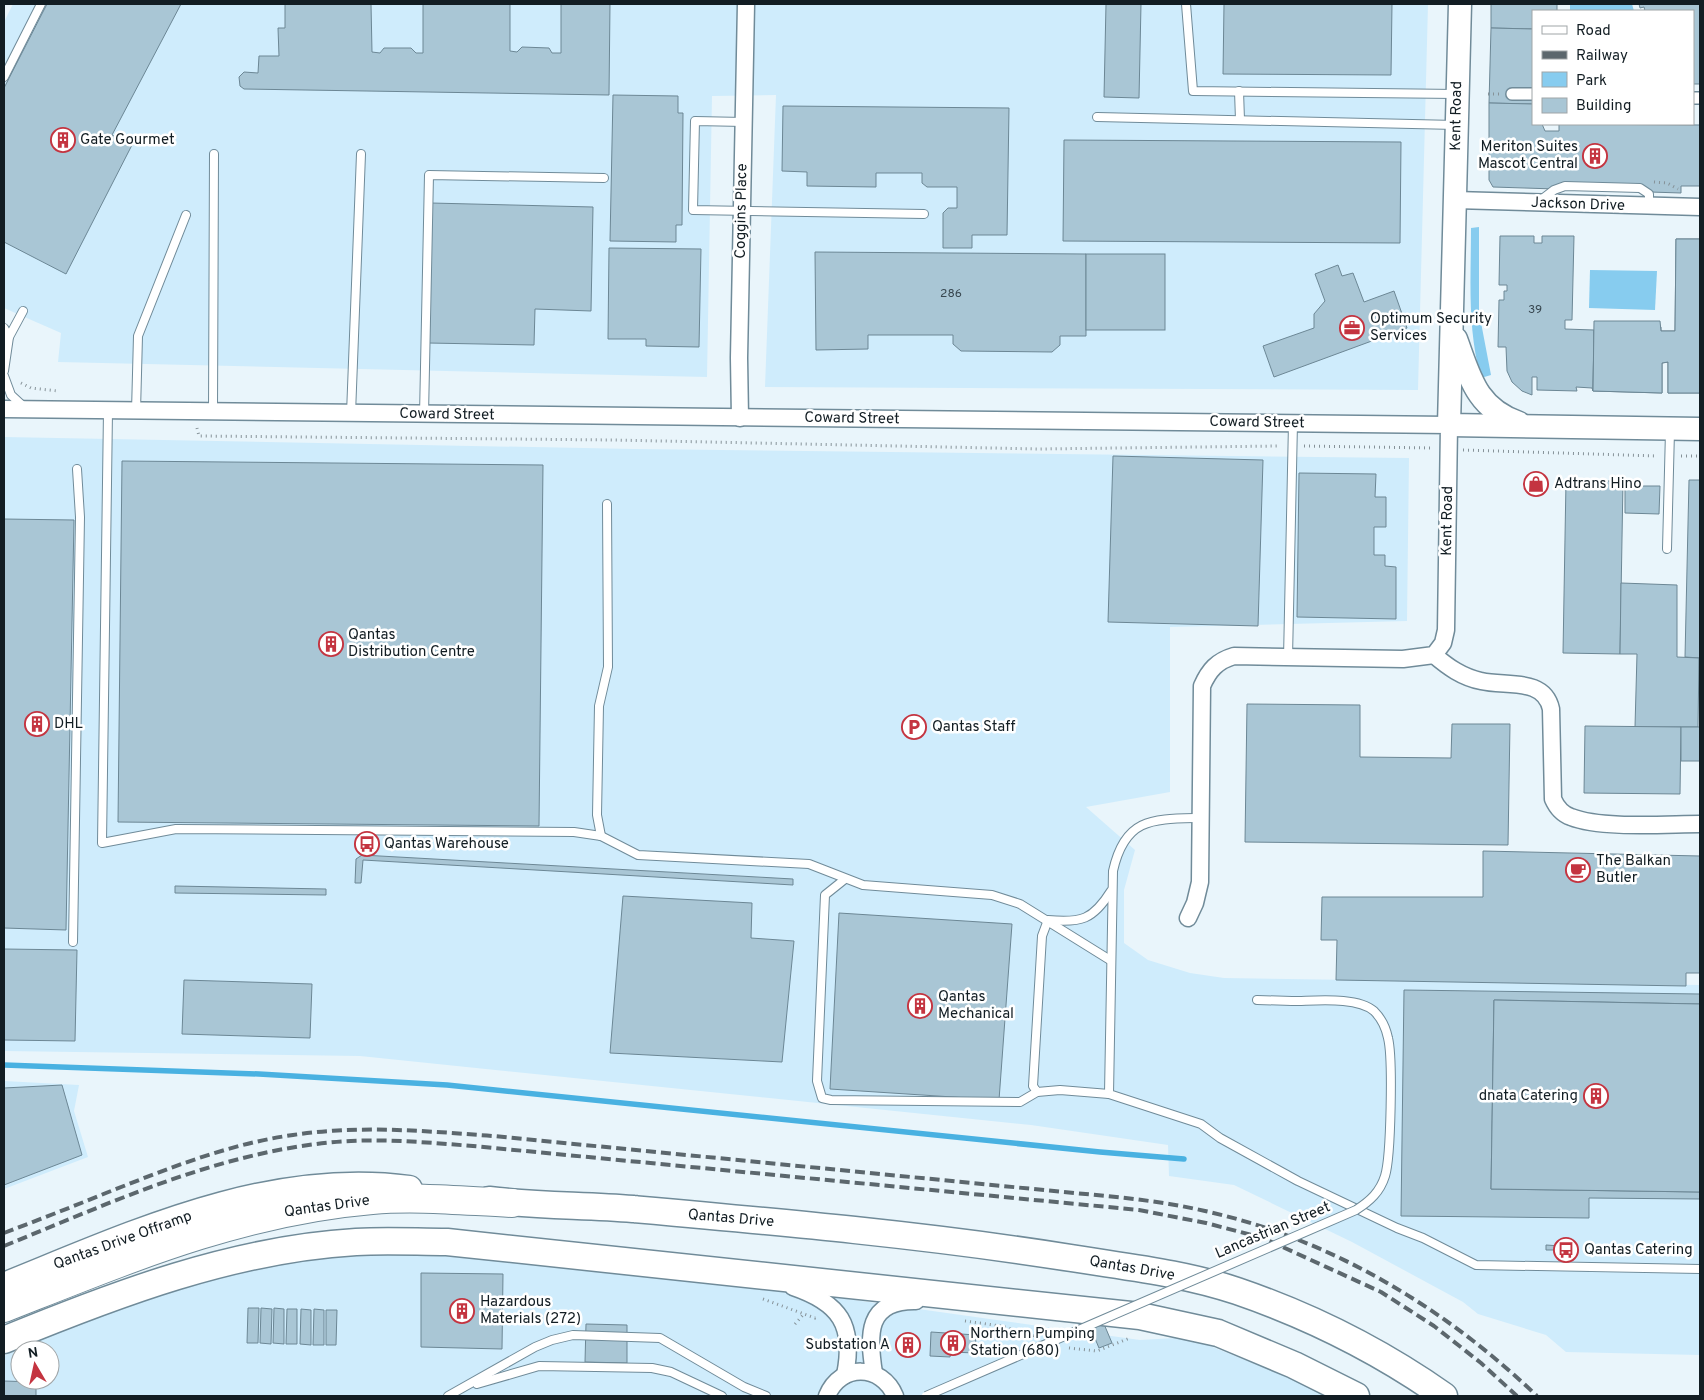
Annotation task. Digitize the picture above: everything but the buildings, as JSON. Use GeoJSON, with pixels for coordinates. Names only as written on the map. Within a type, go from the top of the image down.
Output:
{"type":"FeatureCollection","features":[{"type":"Feature","properties":{"kind":"highway","name":"Qantas Drive Offramp"},"geometry":{"type":"LineString","coordinates":[[4,1286],[170,1220],[251,1199],[329,1185],[392,1186],[512,1203]]}},
{"type":"Feature","properties":{"kind":"highway","name":"Qantas Drive"},"geometry":{"type":"LineString","coordinates":[[4,1308],[165,1245],[268,1216],[373,1200],[412,1199],[631,1209],[984,1245],[1206,1282],[1235,1290],[1302,1316],[1362,1345],[1444,1396]]}},
{"type":"Feature","properties":{"kind":"highway"},"geometry":{"type":"LineString","coordinates":[[4,1340],[110,1298],[218,1264],[288,1250],[356,1242],[447,1242],[750,1275],[958,1309],[1140,1316],[1218,1333],[1294,1365],[1356,1396]]}},
{"type":"Feature","properties":{"kind":"main road","name":"Kent Road"},"geometry":{"type":"LineString","coordinates":[[1450,425],[1460,4]]}},
{"type":"Feature","properties":{"kind":"main road"},"geometry":{"type":"LineString","coordinates":[[1452,328],[1478,393],[1488,407],[1500,415],[1529,426]]}},
{"type":"Feature","properties":{"kind":"main road","name":"Coward Street"},"geometry":{"type":"LineString","coordinates":[[1450,425],[1700,429]]}},
{"type":"Feature","properties":{"kind":"street","name":"Coggins Place"},"geometry":{"type":"LineString","coordinates":[[740,418],[739,358],[746,4]]}},
{"type":"Feature","properties":{"kind":"street"},"geometry":{"type":"LineString","coordinates":[[1512,94],[1532,94]]}},
{"type":"Feature","properties":{"kind":"street","name":"Jackson Drive"},"geometry":{"type":"LineString","coordinates":[[1455,200],[1536,204],[1700,207]]}},
{"type":"Feature","properties":{"kind":"street","name":"Coward Street"},"geometry":{"type":"LineString","coordinates":[[4,409],[27,411],[1450,425]]}},
{"type":"Feature","properties":{"kind":"street","name":"Kent Road"},"geometry":{"type":"LineString","coordinates":[[1434,655],[1443,643],[1446,630],[1450,425]]}},
{"type":"Feature","properties":{"kind":"street"},"geometry":{"type":"LineString","coordinates":[[1188,918],[1195,903],[1200,882],[1202,686],[1209,670],[1223,659],[1234,656],[1403,659],[1434,655],[1461,675],[1482,681],[1537,688],[1548,699],[1551,709],[1553,799],[1558,810],[1570,817],[1584,821],[1700,824]]}},
{"type":"Feature","properties":{"kind":"street"},"geometry":{"type":"LineString","coordinates":[[750,1275],[809,1292],[836,1309],[842,1321],[849,1345],[845,1375]]}},
{"type":"Feature","properties":{"kind":"street"},"geometry":{"type":"LineString","coordinates":[[874,1373],[871,1330],[875,1317],[892,1304],[958,1309]]}},
{"type":"Feature","properties":{"kind":"street"},"geometry":{"type":"LineString","coordinates":[[829,1392],[845,1375],[864,1371],[874,1373],[884,1379],[895,1393]]}},
{"type":"Feature","properties":{"kind":"lane"},"geometry":{"type":"LineString","coordinates":[[4,77],[40,4]]}},
{"type":"Feature","properties":{"kind":"lane"},"geometry":{"type":"LineString","coordinates":[[1186,4],[1193,90],[1458,94]]}},
{"type":"Feature","properties":{"kind":"lane"},"geometry":{"type":"LineString","coordinates":[[1239,91],[1240,120]]}},
{"type":"Feature","properties":{"kind":"lane"},"geometry":{"type":"LineString","coordinates":[[1097,117],[1458,125]]}},
{"type":"Feature","properties":{"kind":"lane"},"geometry":{"type":"LineString","coordinates":[[744,122],[695,121],[693,210],[924,214]]}},
{"type":"Feature","properties":{"kind":"lane"},"geometry":{"type":"LineString","coordinates":[[213,412],[214,154]]}},
{"type":"Feature","properties":{"kind":"lane"},"geometry":{"type":"LineString","coordinates":[[351,414],[361,154]]}},
{"type":"Feature","properties":{"kind":"lane"},"geometry":{"type":"LineString","coordinates":[[424,415],[429,175],[604,178]]}},
{"type":"Feature","properties":{"kind":"lane"},"geometry":{"type":"LineString","coordinates":[[136,412],[138,336],[186,214]]}},
{"type":"Feature","properties":{"kind":"lane"},"geometry":{"type":"LineString","coordinates":[[4,371],[10,337],[23,312]]}},
{"type":"Feature","properties":{"kind":"lane"},"geometry":{"type":"LineString","coordinates":[[4,328],[10,337]]}},
{"type":"Feature","properties":{"kind":"lane"},"geometry":{"type":"LineString","coordinates":[[4,376],[12,395],[27,411]]}},
{"type":"Feature","properties":{"kind":"lane"},"geometry":{"type":"LineString","coordinates":[[108,411],[102,843],[176,829],[574,832],[601,836],[638,854],[809,864],[863,885],[992,895],[1020,904],[1110,960]]}},
{"type":"Feature","properties":{"kind":"lane"},"geometry":{"type":"LineString","coordinates":[[1288,658],[1294,423]]}},
{"type":"Feature","properties":{"kind":"lane"},"geometry":{"type":"LineString","coordinates":[[1667,549],[1670,429]]}},
{"type":"Feature","properties":{"kind":"lane"},"geometry":{"type":"LineString","coordinates":[[73,942],[80,517],[77,469]]}},
{"type":"Feature","properties":{"kind":"lane"},"geometry":{"type":"LineString","coordinates":[[601,836],[597,815],[599,706],[608,667],[607,504]]}},
{"type":"Feature","properties":{"kind":"lane"},"geometry":{"type":"LineString","coordinates":[[1109,1094],[1112,871],[1121,845],[1134,830],[1150,821],[1201,818]]}},
{"type":"Feature","properties":{"kind":"lane"},"geometry":{"type":"LineString","coordinates":[[845,879],[825,895],[817,1081],[822,1098],[831,1100],[1020,1102],[1037,1092],[1060,1090],[1109,1094],[1201,1124],[1220,1138],[1298,1181],[1423,1238],[1476,1265],[1700,1268]]}},
{"type":"Feature","properties":{"kind":"lane"},"geometry":{"type":"LineString","coordinates":[[1048,920],[1067,922],[1084,919],[1102,906],[1112,889]]}},
{"type":"Feature","properties":{"kind":"lane"},"geometry":{"type":"LineString","coordinates":[[1037,1092],[1033,1086],[1042,936],[1048,920]]}},
{"type":"Feature","properties":{"kind":"lane","name":"Lancastrian Street"},"geometry":{"type":"LineString","coordinates":[[926,1396],[1356,1210],[1369,1202],[1379,1189],[1387,1168],[1390,1063],[1386,1032],[1373,1011],[1358,1003],[1257,1000]]}},
{"type":"Feature","properties":{"kind":"lane"},"geometry":{"type":"LineString","coordinates":[[448,1396],[535,1347],[562,1337],[652,1337],[669,1342],[744,1387],[766,1396]]}},
{"type":"Feature","properties":{"kind":"lane"},"geometry":{"type":"LineString","coordinates":[[463,1388],[539,1366],[644,1367],[671,1372],[722,1396]]}},
{"type":"Feature","properties":{"kind":"lane"},"geometry":{"type":"LineString","coordinates":[[463,1388],[467,1396]]}},
{"type":"Feature","properties":{"kind":"lane"},"geometry":{"type":"LineString","coordinates":[[816,1396],[829,1392]]}},
{"type":"Feature","properties":{"kind":"path"},"geometry":{"type":"LineString","coordinates":[[199,436],[614,440],[1039,449],[1419,446]]}},
{"type":"Feature","properties":{"kind":"path"},"geometry":{"type":"LineString","coordinates":[[1480,450],[1700,456]]}},
{"type":"Feature","properties":{"kind":"path"},"geometry":{"type":"LineString","coordinates":[[761,1298],[815,1318],[825,1314]]}},
{"type":"Feature","properties":{"kind":"path"},"geometry":{"type":"LineString","coordinates":[[958,1309],[1001,1326],[1038,1336]]}},
{"type":"Feature","properties":{"kind":"path"},"geometry":{"type":"LineString","coordinates":[[795,1324],[804,1314]]}},
{"type":"Feature","properties":{"kind":"path"},"geometry":{"type":"LineString","coordinates":[[1067,1348],[1097,1351],[1135,1336]]}},
{"type":"Feature","properties":{"kind":"shaded area"},"geometry":{"type":"Polygon","coordinates":[[[13,4],[1428,4],[1418,390],[765,387],[776,95],[712,96],[707,377],[58,362],[61,333],[4,308],[4,22],[13,4]]]}},
{"type":"Feature","properties":{"kind":"shaded area"},"geometry":{"type":"Polygon","coordinates":[[[4,437],[634,449],[1409,458],[1407,621],[1170,627],[1170,792],[1086,807],[1135,850],[1124,890],[1124,943],[1148,960],[1190,973],[1224,978],[1700,985],[1700,1355],[1566,1352],[1546,1335],[1478,1314],[1463,1302],[1352,1242],[1234,1185],[1169,1176],[1168,1145],[1031,1125],[360,1056],[4,1051],[4,437]]]}},
{"type":"Feature","properties":{"kind":"shaded area"},"geometry":{"type":"Polygon","coordinates":[[[4,1081],[79,1085],[74,1111],[88,1157],[4,1189],[4,1081]]]}},
{"type":"Feature","properties":{"kind":"shaded area"},"geometry":{"type":"Polygon","coordinates":[[[440,1254],[747,1285],[1140,1340],[1175,1338],[1195,1340],[1283,1375],[1328,1396],[4,1396],[4,1356],[10,1353],[10,1390],[60,1390],[60,1340],[41,1340],[115,1308],[222,1274],[321,1256],[440,1254]]]}},
{"type":"Feature","properties":{"kind":"green space"},"geometry":{"type":"Polygon","coordinates":[[[1570,4],[1632,4],[1634,10],[1570,10],[1570,4]]]}},
{"type":"Feature","properties":{"kind":"green space"},"geometry":{"type":"Polygon","coordinates":[[[1479,227],[1479,312],[1491,375],[1481,378],[1474,341],[1470,285],[1471,228],[1479,227]]]}},
{"type":"Feature","properties":{"kind":"green space"},"geometry":{"type":"Polygon","coordinates":[[[1590,270],[1657,271],[1655,310],[1589,308],[1590,270]]]}},
{"type":"Feature","properties":{"kind":"waterway"},"geometry":{"type":"LineString","coordinates":[[4,1065],[259,1074],[447,1085],[1184,1159]]}},
{"type":"Feature","properties":{"kind":"railway"},"geometry":{"type":"LineString","coordinates":[[4,1233],[152,1175],[221,1151],[269,1139],[343,1130],[393,1130],[493,1136],[1123,1198],[1205,1211],[1252,1223],[1297,1239],[1341,1259],[1384,1281],[1425,1306],[1464,1334],[1537,1396]]}},
{"type":"Feature","properties":{"kind":"railway"},"geometry":{"type":"LineString","coordinates":[[4,1246],[88,1211],[217,1165],[306,1145],[351,1141],[397,1141],[473,1146],[1139,1210],[1206,1223],[1263,1238],[1381,1292],[1434,1326],[1481,1363],[1517,1396]]}},
{"type":"Feature","properties":{"kind":"place","name":"Gate Gourmet"},"geometry":{"type":"Point","coordinates":[63,140]}},
{"type":"Feature","properties":{"kind":"place","name":"Meriton Suites Mascot Central"},"geometry":{"type":"Point","coordinates":[1595,156]}},
{"type":"Feature","properties":{"kind":"place","name":"Optimum Security Services"},"geometry":{"type":"Point","coordinates":[1352,328]}},
{"type":"Feature","properties":{"kind":"place","name":"Adtrans Hino"},"geometry":{"type":"Point","coordinates":[1536,484]}},
{"type":"Feature","properties":{"kind":"place","name":"Qantas Distribution Centre"},"geometry":{"type":"Point","coordinates":[331,644]}},
{"type":"Feature","properties":{"kind":"place","name":"DHL"},"geometry":{"type":"Point","coordinates":[37,724]}},
{"type":"Feature","properties":{"kind":"place","name":"Qantas Staff"},"geometry":{"type":"Point","coordinates":[914,727]}},
{"type":"Feature","properties":{"kind":"place","name":"Qantas Warehouse"},"geometry":{"type":"Point","coordinates":[367,844]}},
{"type":"Feature","properties":{"kind":"place","name":"The Balkan Butler"},"geometry":{"type":"Point","coordinates":[1578,870]}},
{"type":"Feature","properties":{"kind":"place","name":"Qantas Mechanical"},"geometry":{"type":"Point","coordinates":[920,1006]}},
{"type":"Feature","properties":{"kind":"place","name":"dnata Catering"},"geometry":{"type":"Point","coordinates":[1596,1096]}},
{"type":"Feature","properties":{"kind":"place","name":"Qantas Catering"},"geometry":{"type":"Point","coordinates":[1566,1250]}},
{"type":"Feature","properties":{"kind":"place","name":"Hazardous Materials (272)"},"geometry":{"type":"Point","coordinates":[462,1311]}},
{"type":"Feature","properties":{"kind":"place","name":"Northern Pumping Station (680)"},"geometry":{"type":"Point","coordinates":[953,1343]}},
{"type":"Feature","properties":{"kind":"place","name":"Substation A"},"geometry":{"type":"Point","coordinates":[908,1345]}}]}
